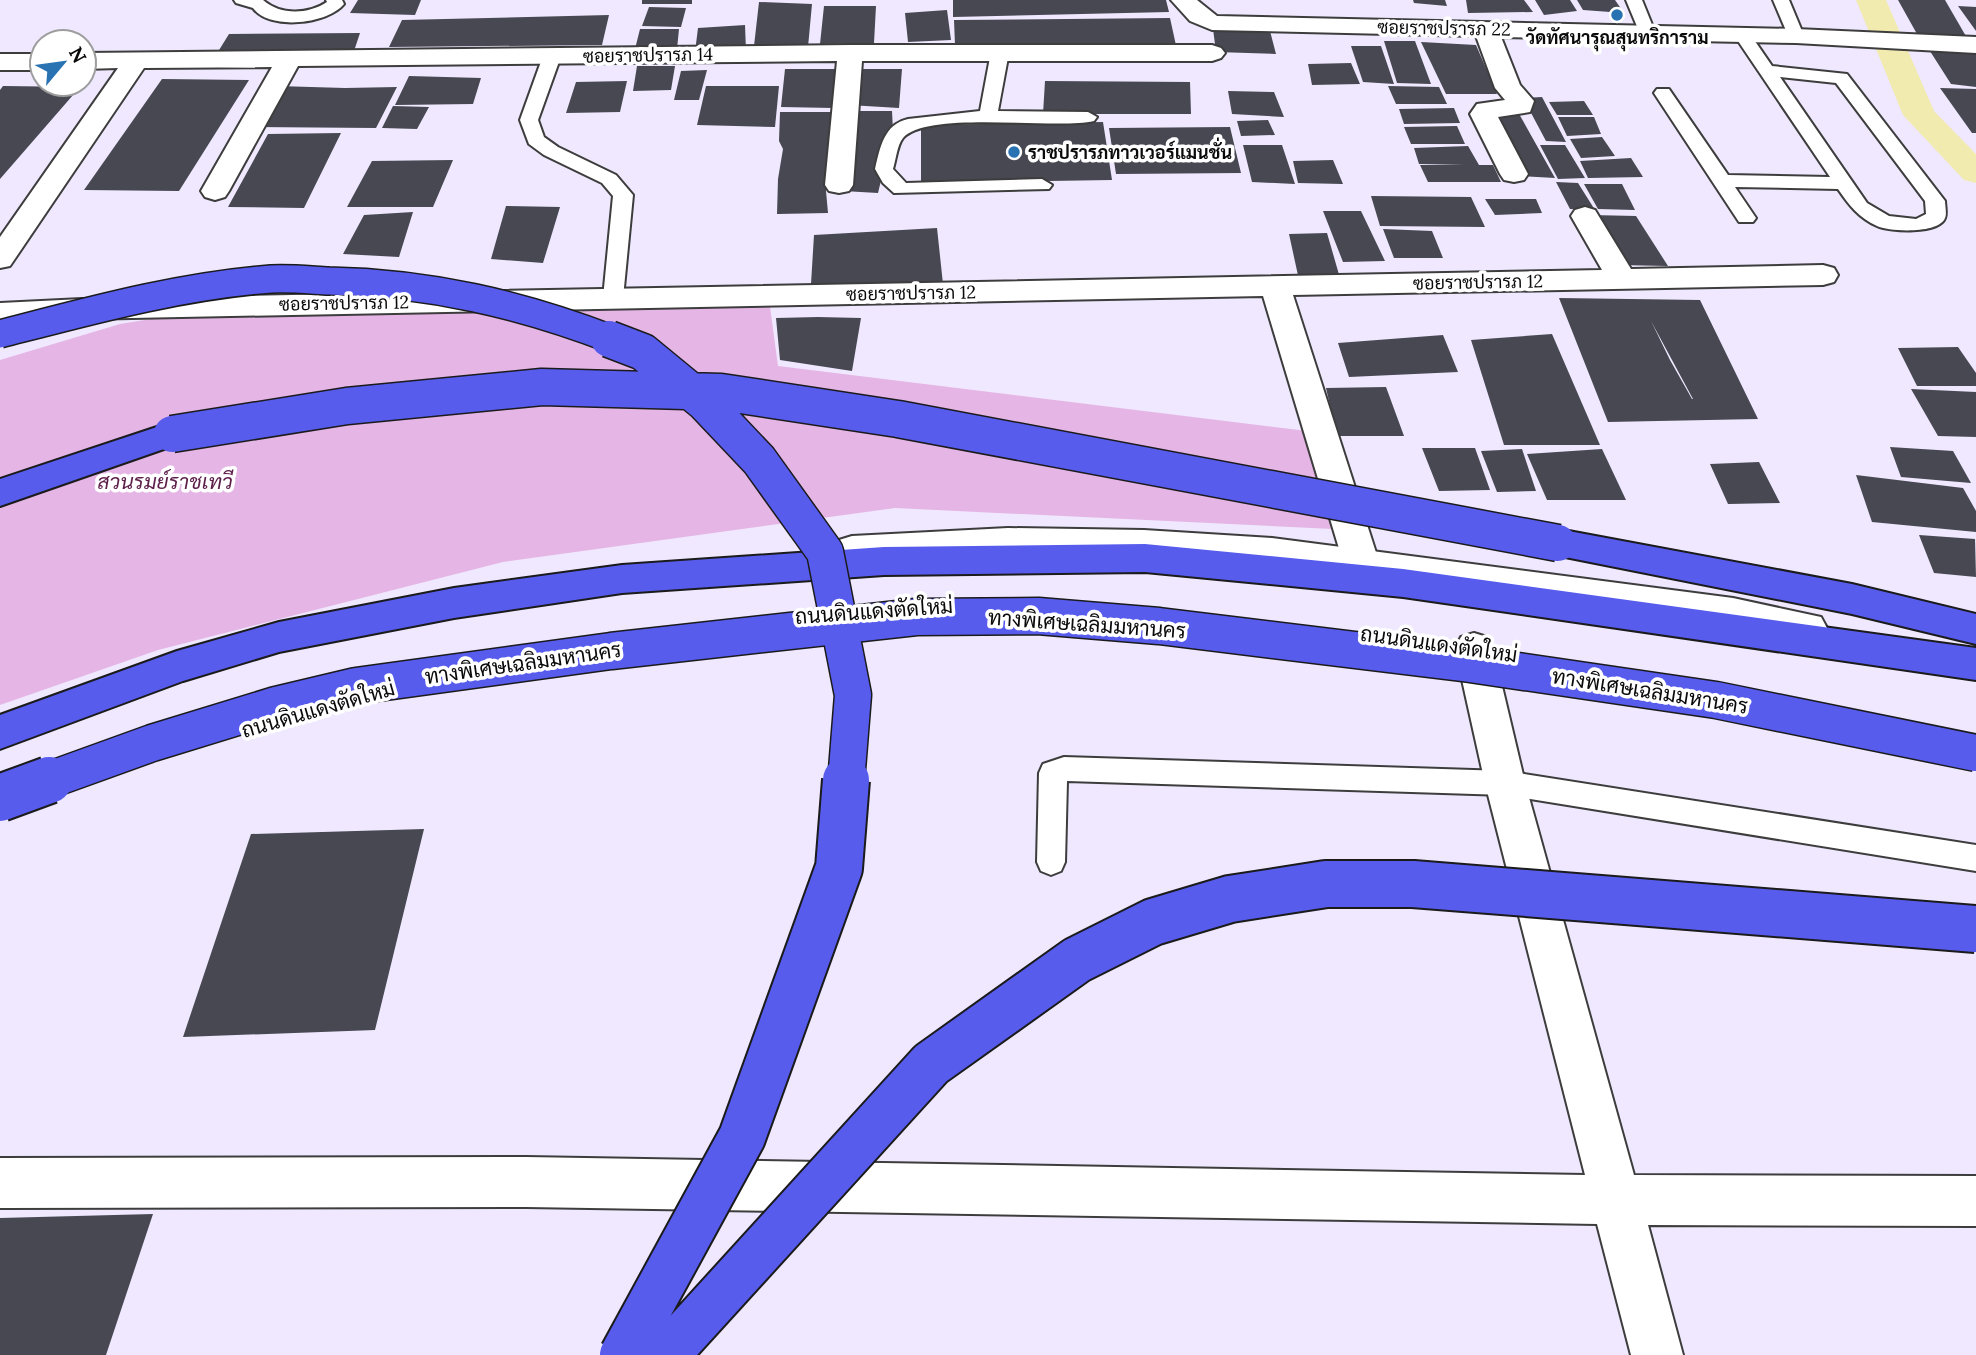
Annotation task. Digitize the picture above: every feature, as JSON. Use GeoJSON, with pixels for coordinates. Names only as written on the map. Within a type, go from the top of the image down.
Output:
{"type":"FeatureCollection","features":[{"type":"Feature","properties":{"kind":"highway"},"geometry":{"type":"LineString","coordinates":[[0,334],[174,292],[272,279],[385,282],[475,296],[554,317],[643,352],[705,403],[759,460],[825,552],[853,695],[839,868],[743,1136],[623,1355]]}},
{"type":"Feature","properties":{"kind":"highway"},"geometry":{"type":"LineString","coordinates":[[0,494],[57,471],[172,434],[347,406],[542,387],[721,392],[898,419],[1852,599],[1976,629]]}},
{"type":"Feature","properties":{"kind":"highway"},"geometry":{"type":"LineString","coordinates":[[0,733],[177,667],[279,637],[454,603],[622,579],[884,561],[1145,558],[1403,583],[1976,664]]}},
{"type":"Feature","properties":{"kind":"highway","name":"ทางพิเศษเฉลิมมหานคร"},"geometry":{"type":"LineString","coordinates":[[0,798],[152,743],[276,705],[356,686],[611,651],[916,617],[1038,616],[1159,626],[1443,660],[1716,699],[1976,753]]}},
{"type":"Feature","properties":{"kind":"highway"},"geometry":{"type":"LineString","coordinates":[[666,1355],[931,1064],[1077,960],[1153,922],[1230,899],[1326,884],[1413,884],[1976,929]]}},
{"type":"Feature","properties":{"kind":"street","name":"ซอยราชปรารภ 22"},"geometry":{"type":"LineString","coordinates":[[1184,0],[1202,18],[1212,23],[1796,36],[1976,45]]}},
{"type":"Feature","properties":{"kind":"street"},"geometry":{"type":"LineString","coordinates":[[1485,28],[1508,88],[1521,101],[1521,106],[1486,110],[1483,114],[1514,174]]}},
{"type":"Feature","properties":{"kind":"street"},"geometry":{"type":"LineString","coordinates":[[839,185],[850,53]]}},
{"type":"Feature","properties":{"kind":"street","name":"ซอยราชปรารภ 14"},"geometry":{"type":"LineString","coordinates":[[98,61],[850,53],[1212,53]]}},
{"type":"Feature","properties":{"kind":"street"},"geometry":{"type":"LineString","coordinates":[[215,191],[290,58]]}},
{"type":"Feature","properties":{"kind":"street"},"geometry":{"type":"LineString","coordinates":[[0,259],[136,61]]}},
{"type":"Feature","properties":{"kind":"street"},"geometry":{"type":"LineString","coordinates":[[0,62],[28,62]]}},
{"type":"Feature","properties":{"kind":"street"},"geometry":{"type":"LineString","coordinates":[[1585,216],[1622,279]]}},
{"type":"Feature","properties":{"kind":"street","name":"ซอยราชปรารภ 12"},"geometry":{"type":"LineString","coordinates":[[0,313],[82,309],[1823,275]]}},
{"type":"Feature","properties":{"kind":"street"},"geometry":{"type":"LineString","coordinates":[[1275,286],[1362,565]]}},
{"type":"Feature","properties":{"kind":"street"},"geometry":{"type":"LineString","coordinates":[[0,723],[239,638],[391,606],[611,570],[874,548],[1008,542],[1144,544],[1272,552],[1733,613],[1976,664]]}},
{"type":"Feature","properties":{"kind":"street","name":"ถนนดินแดงตัดใหม่"},"geometry":{"type":"LineString","coordinates":[[0,816],[82,783],[312,707],[612,638],[881,606],[1018,603],[1284,624],[1474,648],[1773,695],[1976,737]]}},
{"type":"Feature","properties":{"kind":"street"},"geometry":{"type":"LineString","coordinates":[[1474,648],[1504,783],[1657,1355]]}},
{"type":"Feature","properties":{"kind":"street"},"geometry":{"type":"LineString","coordinates":[[0,1183],[526,1182],[1617,1200],[1976,1201]]}},
{"type":"Feature","properties":{"kind":"lane"},"geometry":{"type":"LineString","coordinates":[[242,0],[263,2],[271,15],[294,18],[320,14],[336,4],[334,0]]}},
{"type":"Feature","properties":{"kind":"lane"},"geometry":{"type":"LineString","coordinates":[[1634,0],[1647,32]]}},
{"type":"Feature","properties":{"kind":"lane"},"geometry":{"type":"LineString","coordinates":[[1781,0],[1796,36]]}},
{"type":"Feature","properties":{"kind":"lane"},"geometry":{"type":"LineString","coordinates":[[1742,35],[1860,207],[1884,222],[1918,225],[1936,217],[1935,201],[1841,78],[1767,71]]}},
{"type":"Feature","properties":{"kind":"lane"},"geometry":{"type":"LineString","coordinates":[[988,116],[1000,52]]}},
{"type":"Feature","properties":{"kind":"lane"},"geometry":{"type":"LineString","coordinates":[[552,57],[529,120],[536,140],[609,179],[623,195],[613,298]]}},
{"type":"Feature","properties":{"kind":"lane"},"geometry":{"type":"LineString","coordinates":[[1663,93],[1746,218]]}},
{"type":"Feature","properties":{"kind":"lane"},"geometry":{"type":"LineString","coordinates":[[1042,186],[901,189],[884,169],[891,138],[908,124],[988,116],[1088,117]]}},
{"type":"Feature","properties":{"kind":"lane"},"geometry":{"type":"LineString","coordinates":[[1722,181],[1844,183]]}},
{"type":"Feature","properties":{"kind":"lane"},"geometry":{"type":"LineString","coordinates":[[1051,862],[1053,773],[1064,769],[1504,783],[1976,858]]}},
{"type":"Feature","properties":{"kind":"green space","name":"สวนรมย์ราชเทวี"},"geometry":{"type":"Polygon","coordinates":[[[325,291],[770,307],[778,366],[1307,431],[1353,530],[895,508],[503,562],[158,650],[0,705],[0,360],[120,324],[325,291]]]}},
{"type":"Feature","properties":{"kind":"building"},"geometry":{"type":"Polygon","coordinates":[[[358,0],[421,0],[415,15],[350,13],[358,0]]]}},
{"type":"Feature","properties":{"kind":"building"},"geometry":{"type":"Polygon","coordinates":[[[642,0],[692,0],[692,4],[642,4],[642,0]]]}},
{"type":"Feature","properties":{"kind":"building"},"geometry":{"type":"Polygon","coordinates":[[[953,0],[1166,0],[1169,12],[953,17],[953,0]]]}},
{"type":"Feature","properties":{"kind":"building"},"geometry":{"type":"Polygon","coordinates":[[[1413,0],[1445,0],[1447,6],[1414,3],[1413,0]]]}},
{"type":"Feature","properties":{"kind":"building"},"geometry":{"type":"Polygon","coordinates":[[[1466,0],[1524,0],[1533,12],[1468,13],[1466,0]]]}},
{"type":"Feature","properties":{"kind":"building"},"geometry":{"type":"Polygon","coordinates":[[[1535,0],[1570,0],[1577,11],[1544,15],[1535,0]]]}},
{"type":"Feature","properties":{"kind":"building"},"geometry":{"type":"Polygon","coordinates":[[[1577,0],[1615,0],[1624,13],[1583,10],[1577,0]]]}},
{"type":"Feature","properties":{"kind":"building"},"geometry":{"type":"Polygon","coordinates":[[[1898,0],[1945,0],[1967,38],[1917,34],[1898,0]]]}},
{"type":"Feature","properties":{"kind":"building"},"geometry":{"type":"Polygon","coordinates":[[[759,2],[812,4],[808,47],[754,46],[759,2]]]}},
{"type":"Feature","properties":{"kind":"building"},"geometry":{"type":"Polygon","coordinates":[[[824,6],[876,6],[874,43],[820,44],[824,6]]]}},
{"type":"Feature","properties":{"kind":"building"},"geometry":{"type":"Polygon","coordinates":[[[1958,6],[1976,7],[1976,31],[1958,6]]]}},
{"type":"Feature","properties":{"kind":"building"},"geometry":{"type":"Polygon","coordinates":[[[649,7],[686,8],[681,27],[642,26],[649,7]]]}},
{"type":"Feature","properties":{"kind":"building"},"geometry":{"type":"Polygon","coordinates":[[[947,10],[951,40],[908,42],[905,13],[947,10]]]}},
{"type":"Feature","properties":{"kind":"building"},"geometry":{"type":"Polygon","coordinates":[[[609,15],[602,45],[389,47],[402,20],[609,15]]]}},
{"type":"Feature","properties":{"kind":"building"},"geometry":{"type":"Polygon","coordinates":[[[1170,18],[1177,50],[955,45],[954,20],[1170,18]]]}},
{"type":"Feature","properties":{"kind":"building"},"geometry":{"type":"Polygon","coordinates":[[[745,25],[746,51],[695,52],[698,28],[745,25]]]}},
{"type":"Feature","properties":{"kind":"building"},"geometry":{"type":"Polygon","coordinates":[[[640,29],[679,29],[677,49],[635,49],[640,29]]]}},
{"type":"Feature","properties":{"kind":"building"},"geometry":{"type":"Polygon","coordinates":[[[1213,29],[1270,31],[1276,54],[1216,52],[1213,29]]]}},
{"type":"Feature","properties":{"kind":"building"},"geometry":{"type":"Polygon","coordinates":[[[360,33],[353,54],[216,55],[229,34],[360,33]]]}},
{"type":"Feature","properties":{"kind":"building"},"geometry":{"type":"Polygon","coordinates":[[[1384,41],[1415,41],[1431,84],[1397,83],[1384,41]]]}},
{"type":"Feature","properties":{"kind":"building"},"geometry":{"type":"Polygon","coordinates":[[[1421,42],[1476,45],[1497,94],[1446,94],[1421,42]]]}},
{"type":"Feature","properties":{"kind":"building"},"geometry":{"type":"Polygon","coordinates":[[[1351,46],[1381,46],[1394,84],[1363,82],[1351,46]]]}},
{"type":"Feature","properties":{"kind":"building"},"geometry":{"type":"Polygon","coordinates":[[[1928,48],[1976,52],[1976,87],[1951,84],[1928,48]]]}},
{"type":"Feature","properties":{"kind":"building"},"geometry":{"type":"Polygon","coordinates":[[[1351,63],[1360,84],[1312,85],[1308,64],[1351,63]]]}},
{"type":"Feature","properties":{"kind":"building"},"geometry":{"type":"Polygon","coordinates":[[[637,66],[675,66],[671,90],[633,91],[637,66]]]}},
{"type":"Feature","properties":{"kind":"building"},"geometry":{"type":"Polygon","coordinates":[[[785,69],[837,69],[833,108],[781,107],[785,69]]]}},
{"type":"Feature","properties":{"kind":"building"},"geometry":{"type":"Polygon","coordinates":[[[853,69],[902,69],[899,108],[849,105],[853,69]]]}},
{"type":"Feature","properties":{"kind":"building"},"geometry":{"type":"Polygon","coordinates":[[[707,70],[699,100],[674,100],[681,71],[707,70]]]}},
{"type":"Feature","properties":{"kind":"building"},"geometry":{"type":"Polygon","coordinates":[[[409,76],[481,78],[473,104],[395,105],[409,76]]]}},
{"type":"Feature","properties":{"kind":"building"},"geometry":{"type":"Polygon","coordinates":[[[162,79],[249,80],[179,191],[84,190],[162,79]]]}},
{"type":"Feature","properties":{"kind":"building"},"geometry":{"type":"Polygon","coordinates":[[[627,81],[620,112],[566,113],[576,82],[627,81]]]}},
{"type":"Feature","properties":{"kind":"building"},"geometry":{"type":"Polygon","coordinates":[[[1045,81],[1190,82],[1191,114],[1043,114],[1045,81]]]}},
{"type":"Feature","properties":{"kind":"building"},"geometry":{"type":"Polygon","coordinates":[[[3,86],[28,86],[28,98],[70,98],[0,179],[0,90],[3,86]]]}},
{"type":"Feature","properties":{"kind":"building"},"geometry":{"type":"Polygon","coordinates":[[[277,86],[397,87],[376,128],[254,127],[277,86]]]}},
{"type":"Feature","properties":{"kind":"building"},"geometry":{"type":"Polygon","coordinates":[[[706,86],[779,86],[775,127],[697,125],[706,86]]]}},
{"type":"Feature","properties":{"kind":"building"},"geometry":{"type":"Polygon","coordinates":[[[1388,86],[1439,87],[1447,104],[1396,104],[1388,86]]]}},
{"type":"Feature","properties":{"kind":"building"},"geometry":{"type":"Polygon","coordinates":[[[1940,88],[1976,89],[1976,133],[1972,133],[1940,88]]]}},
{"type":"Feature","properties":{"kind":"building"},"geometry":{"type":"Polygon","coordinates":[[[1228,91],[1274,92],[1284,117],[1232,114],[1228,91]]]}},
{"type":"Feature","properties":{"kind":"building"},"geometry":{"type":"Polygon","coordinates":[[[1542,97],[1566,142],[1546,141],[1523,98],[1542,97]]]}},
{"type":"Feature","properties":{"kind":"building"},"geometry":{"type":"Polygon","coordinates":[[[1584,101],[1593,115],[1557,115],[1549,102],[1584,101]]]}},
{"type":"Feature","properties":{"kind":"building"},"geometry":{"type":"Polygon","coordinates":[[[393,106],[429,107],[417,129],[382,128],[393,106]]]}},
{"type":"Feature","properties":{"kind":"building"},"geometry":{"type":"Polygon","coordinates":[[[1454,108],[1460,123],[1404,124],[1399,109],[1454,108]]]}},
{"type":"Feature","properties":{"kind":"building"},"geometry":{"type":"Polygon","coordinates":[[[849,111],[892,111],[893,131],[878,193],[843,191],[849,111]]]}},
{"type":"Feature","properties":{"kind":"building"},"geometry":{"type":"Polygon","coordinates":[[[780,112],[835,112],[826,191],[828,213],[777,214],[778,179],[783,149],[779,141],[780,112]]]}},
{"type":"Feature","properties":{"kind":"building"},"geometry":{"type":"Polygon","coordinates":[[[1518,112],[1555,178],[1520,176],[1487,113],[1518,112]]]}},
{"type":"Feature","properties":{"kind":"building"},"geometry":{"type":"Polygon","coordinates":[[[1558,117],[1594,117],[1601,134],[1567,136],[1558,117]]]}},
{"type":"Feature","properties":{"kind":"building"},"geometry":{"type":"Polygon","coordinates":[[[1268,120],[1275,135],[1241,136],[1237,121],[1268,120]]]}},
{"type":"Feature","properties":{"kind":"building","name":"ราชปรารภทาวเวอร์แมนชั่น"},"geometry":{"type":"Polygon","coordinates":[[[1103,122],[1112,180],[921,183],[921,125],[1103,122]]]}},
{"type":"Feature","properties":{"kind":"building"},"geometry":{"type":"Polygon","coordinates":[[[1457,126],[1465,144],[1411,144],[1404,127],[1457,126]]]}},
{"type":"Feature","properties":{"kind":"building"},"geometry":{"type":"Polygon","coordinates":[[[1230,127],[1241,173],[1116,174],[1109,128],[1230,127]]]}},
{"type":"Feature","properties":{"kind":"building"},"geometry":{"type":"Polygon","coordinates":[[[341,133],[304,208],[228,207],[268,134],[341,133]]]}},
{"type":"Feature","properties":{"kind":"building"},"geometry":{"type":"Polygon","coordinates":[[[1602,137],[1615,156],[1581,158],[1570,139],[1602,137]]]}},
{"type":"Feature","properties":{"kind":"building"},"geometry":{"type":"Polygon","coordinates":[[[1243,145],[1282,145],[1295,184],[1252,182],[1243,145]]]}},
{"type":"Feature","properties":{"kind":"building"},"geometry":{"type":"Polygon","coordinates":[[[1540,145],[1565,145],[1585,178],[1558,179],[1540,145]]]}},
{"type":"Feature","properties":{"kind":"building"},"geometry":{"type":"Polygon","coordinates":[[[1468,146],[1479,165],[1493,165],[1501,182],[1428,182],[1420,165],[1464,164],[1419,164],[1414,148],[1468,146]]]}},
{"type":"Feature","properties":{"kind":"building"},"geometry":{"type":"Polygon","coordinates":[[[1631,158],[1643,177],[1588,178],[1580,161],[1631,158]]]}},
{"type":"Feature","properties":{"kind":"building"},"geometry":{"type":"Polygon","coordinates":[[[453,160],[433,207],[347,207],[372,161],[453,160]]]}},
{"type":"Feature","properties":{"kind":"building"},"geometry":{"type":"Polygon","coordinates":[[[1333,160],[1343,184],[1298,183],[1293,161],[1333,160]]]}},
{"type":"Feature","properties":{"kind":"building"},"geometry":{"type":"Polygon","coordinates":[[[1556,182],[1578,183],[1595,210],[1570,209],[1556,182]]]}},
{"type":"Feature","properties":{"kind":"building"},"geometry":{"type":"Polygon","coordinates":[[[1584,184],[1622,184],[1635,210],[1598,209],[1584,184]]]}},
{"type":"Feature","properties":{"kind":"building"},"geometry":{"type":"Polygon","coordinates":[[[1371,196],[1471,197],[1485,227],[1380,226],[1371,196]]]}},
{"type":"Feature","properties":{"kind":"building"},"geometry":{"type":"Polygon","coordinates":[[[1485,199],[1536,199],[1542,213],[1495,215],[1485,199]]]}},
{"type":"Feature","properties":{"kind":"building"},"geometry":{"type":"Polygon","coordinates":[[[506,206],[560,207],[543,263],[491,259],[506,206]]]}},
{"type":"Feature","properties":{"kind":"building"},"geometry":{"type":"Polygon","coordinates":[[[1323,211],[1361,211],[1385,261],[1343,262],[1323,211]]]}},
{"type":"Feature","properties":{"kind":"building"},"geometry":{"type":"Polygon","coordinates":[[[413,212],[399,257],[343,254],[364,215],[413,212]]]}},
{"type":"Feature","properties":{"kind":"building"},"geometry":{"type":"Polygon","coordinates":[[[1591,215],[1636,216],[1668,266],[1617,265],[1591,215]]]}},
{"type":"Feature","properties":{"kind":"building"},"geometry":{"type":"Polygon","coordinates":[[[937,228],[943,284],[811,284],[814,235],[937,228]]]}},
{"type":"Feature","properties":{"kind":"building"},"geometry":{"type":"Polygon","coordinates":[[[1383,229],[1432,231],[1443,258],[1394,258],[1383,229]]]}},
{"type":"Feature","properties":{"kind":"building"},"geometry":{"type":"Polygon","coordinates":[[[1327,233],[1340,278],[1299,280],[1289,234],[1327,233]]]}},
{"type":"Feature","properties":{"kind":"building"},"geometry":{"type":"Polygon","coordinates":[[[1559,298],[1700,300],[1758,419],[1608,422],[1559,298]],[[1651,321],[1670,360],[1693,399],[1651,321]]]}},
{"type":"Feature","properties":{"kind":"building"},"geometry":{"type":"Polygon","coordinates":[[[776,318],[861,318],[852,371],[780,360],[776,318]]]}},
{"type":"Feature","properties":{"kind":"building"},"geometry":{"type":"Polygon","coordinates":[[[1552,334],[1600,445],[1504,445],[1471,340],[1552,334]]]}},
{"type":"Feature","properties":{"kind":"building"},"geometry":{"type":"Polygon","coordinates":[[[1443,335],[1458,372],[1349,377],[1338,343],[1443,335]]]}},
{"type":"Feature","properties":{"kind":"building"},"geometry":{"type":"Polygon","coordinates":[[[1958,347],[1976,373],[1976,386],[1917,386],[1898,348],[1958,347]]]}},
{"type":"Feature","properties":{"kind":"building"},"geometry":{"type":"Polygon","coordinates":[[[1386,387],[1404,436],[1337,436],[1326,388],[1386,387]]]}},
{"type":"Feature","properties":{"kind":"building"},"geometry":{"type":"Polygon","coordinates":[[[1911,389],[1976,392],[1976,437],[1938,436],[1911,389]]]}},
{"type":"Feature","properties":{"kind":"building"},"geometry":{"type":"Polygon","coordinates":[[[1890,447],[1953,451],[1971,483],[1901,477],[1890,447]]]}},
{"type":"Feature","properties":{"kind":"building"},"geometry":{"type":"Polygon","coordinates":[[[1422,448],[1475,448],[1490,490],[1439,491],[1422,448]]]}},
{"type":"Feature","properties":{"kind":"building"},"geometry":{"type":"Polygon","coordinates":[[[1522,449],[1536,491],[1497,492],[1481,451],[1522,449]]]}},
{"type":"Feature","properties":{"kind":"building"},"geometry":{"type":"Polygon","coordinates":[[[1602,449],[1626,500],[1547,500],[1527,454],[1602,449]]]}},
{"type":"Feature","properties":{"kind":"building"},"geometry":{"type":"Polygon","coordinates":[[[1759,462],[1780,503],[1728,504],[1710,464],[1759,462]]]}},
{"type":"Feature","properties":{"kind":"building"},"geometry":{"type":"Polygon","coordinates":[[[1856,475],[1963,488],[1976,511],[1976,532],[1872,522],[1856,475]]]}},
{"type":"Feature","properties":{"kind":"building"},"geometry":{"type":"Polygon","coordinates":[[[1919,535],[1975,539],[1976,577],[1934,573],[1919,535]]]}},
{"type":"Feature","properties":{"kind":"building"},"geometry":{"type":"Polygon","coordinates":[[[424,829],[375,1030],[183,1037],[251,834],[424,829]]]}},
{"type":"Feature","properties":{"kind":"building"},"geometry":{"type":"Polygon","coordinates":[[[153,1214],[106,1355],[0,1355],[0,1218],[153,1214]]]}},
{"type":"Feature","properties":{"kind":"waterway"},"geometry":{"type":"LineString","coordinates":[[1871,0],[1919,115],[1976,173]]}},
{"type":"Feature","properties":{"kind":"place","name":"วัดทัศนารุณสุนทริการาม"},"geometry":{"type":"Point","coordinates":[1617,15]}},
{"type":"Feature","properties":{"kind":"place","name":"ราชปรารภทาวเวอร์แมนชั่น"},"geometry":{"type":"Point","coordinates":[1014,152]}}]}
